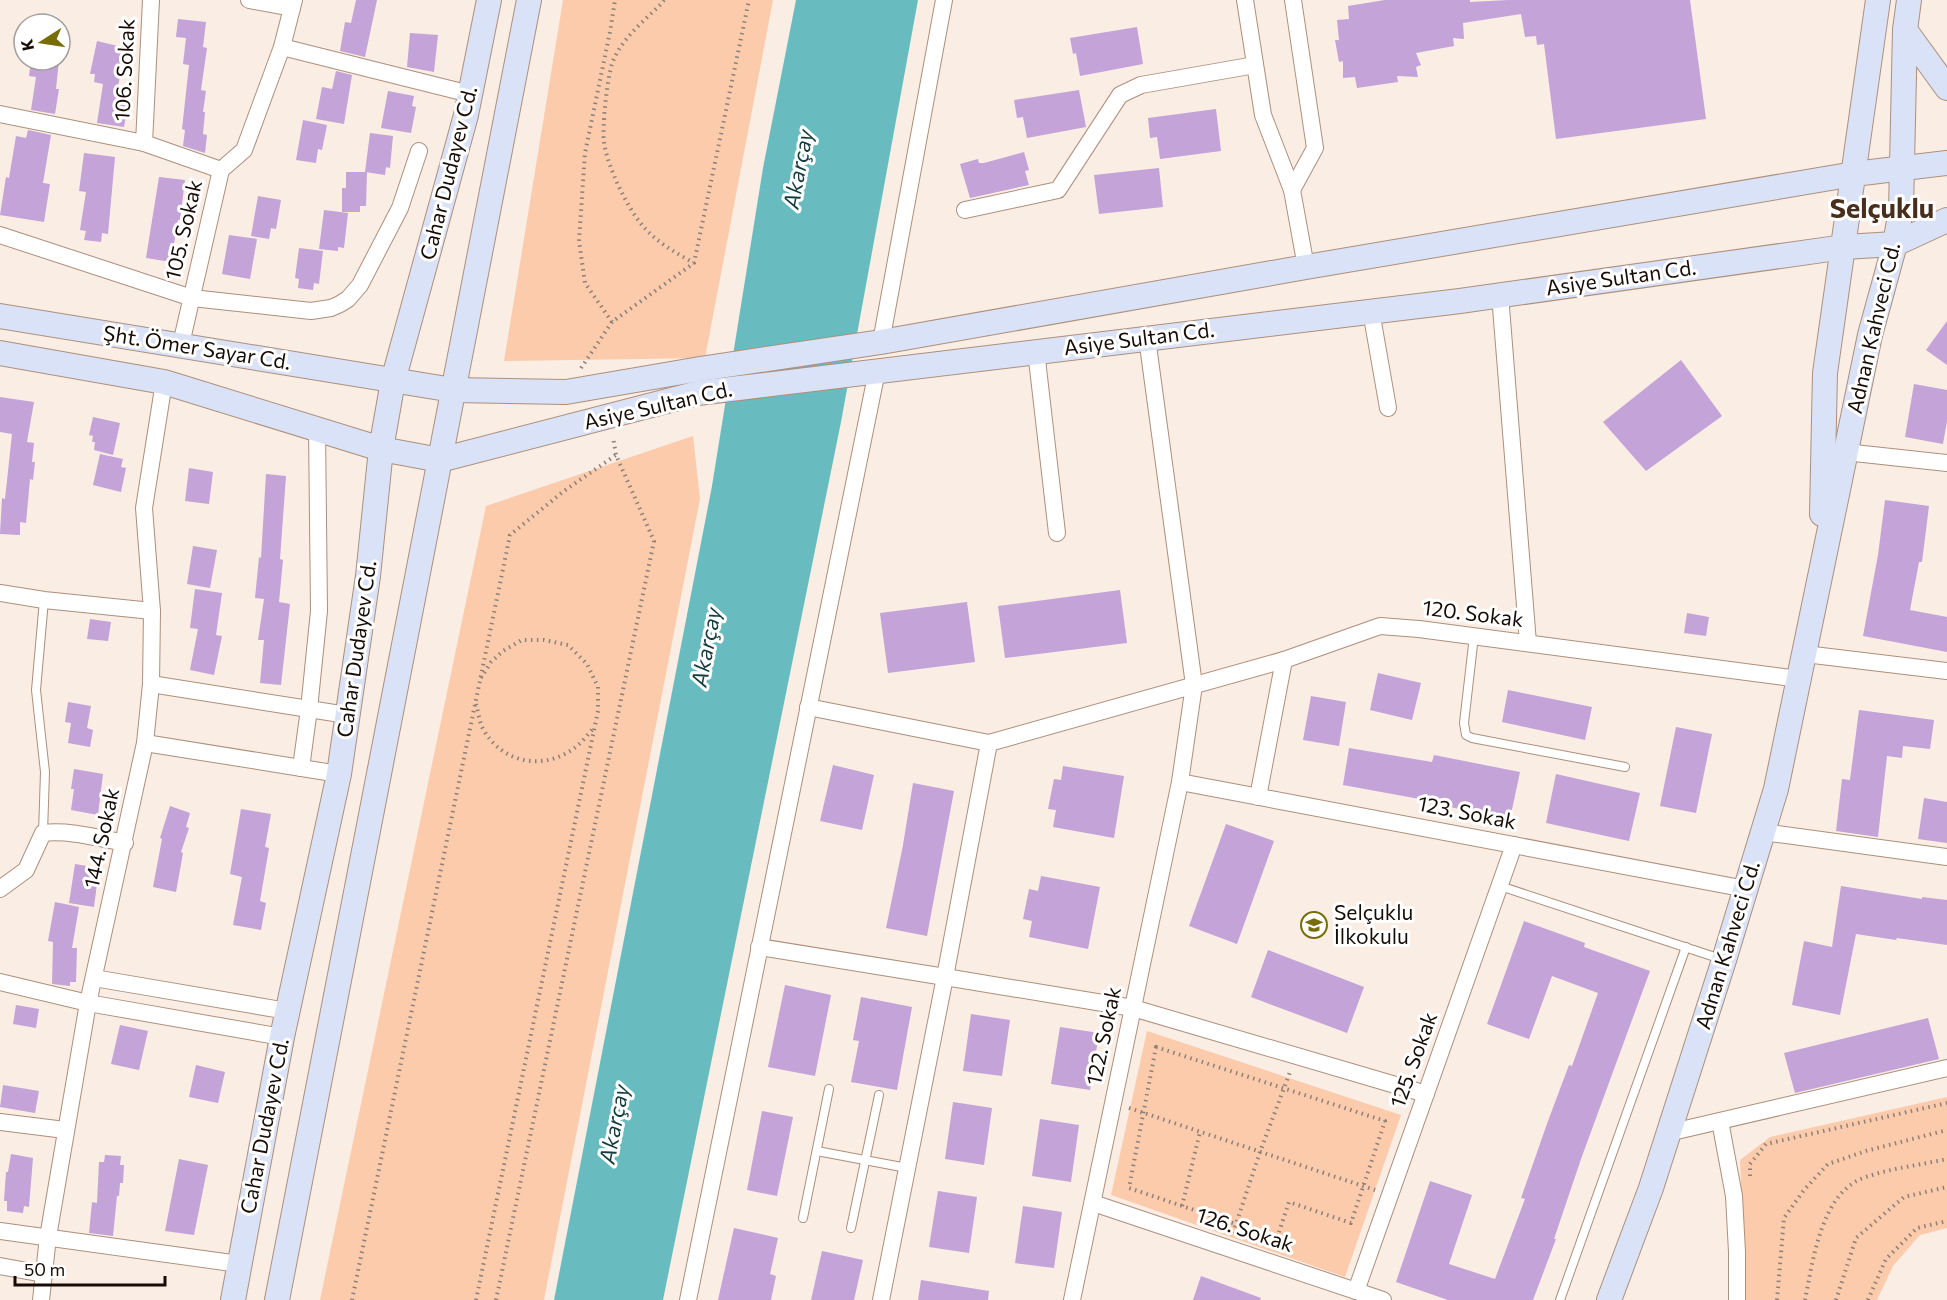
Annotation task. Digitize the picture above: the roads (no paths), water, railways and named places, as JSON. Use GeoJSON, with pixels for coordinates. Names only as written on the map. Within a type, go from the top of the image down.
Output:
{"type":"FeatureCollection","features":[{"type":"Feature","properties":{"kind":"main road","name":"Cahar Dudayev Cd."},"geometry":{"type":"LineString","coordinates":[[232,1300],[287,1011],[339,774],[368,576],[381,449],[393,381],[466,115],[489,0]]}},
{"type":"Feature","properties":{"kind":"main road","name":"Cahar Dudayev Cd."},"geometry":{"type":"LineString","coordinates":[[277,1300],[529,0]]}},
{"type":"Feature","properties":{"kind":"main road","name":"Adnan Kahveci Cd."},"geometry":{"type":"LineString","coordinates":[[1820,582],[1825,373],[1878,0]]}},
{"type":"Feature","properties":{"kind":"main road","name":"Adnan Kahveci Cd."},"geometry":{"type":"LineString","coordinates":[[1609,1300],[1651,1188],[1776,789],[1870,336],[1895,244],[1901,210],[1905,30],[1909,0]]}},
{"type":"Feature","properties":{"kind":"main road"},"geometry":{"type":"LineString","coordinates":[[1905,30],[1947,88]]}},
{"type":"Feature","properties":{"kind":"main road"},"geometry":{"type":"LineString","coordinates":[[1902,170],[1947,163]]}},
{"type":"Feature","properties":{"kind":"main road","name":"Asiye Sultan Cd."},"geometry":{"type":"LineString","coordinates":[[440,460],[609,417],[699,381],[870,344],[1305,267],[1854,174],[1902,170]]}},
{"type":"Feature","properties":{"kind":"main road"},"geometry":{"type":"LineString","coordinates":[[1895,244],[1947,220]]}},
{"type":"Feature","properties":{"kind":"main road","name":"Asiye Sultan Cd."},"geometry":{"type":"LineString","coordinates":[[453,390],[566,392],[699,381],[866,372],[1500,295],[1844,247],[1895,244]]}},
{"type":"Feature","properties":{"kind":"main road","name":"Şht. Ömer Sayar Cd."},"geometry":{"type":"LineString","coordinates":[[0,316],[453,390]]}},
{"type":"Feature","properties":{"kind":"main road","name":"Şht. Ömer Sayar Cd."},"geometry":{"type":"LineString","coordinates":[[0,353],[164,382],[381,449],[440,460]]}},
{"type":"Feature","properties":{"kind":"street","name":"106. Sokak"},"geometry":{"type":"LineString","coordinates":[[144,143],[151,0]]}},
{"type":"Feature","properties":{"kind":"street"},"geometry":{"type":"LineString","coordinates":[[249,0],[293,4]]}},
{"type":"Feature","properties":{"kind":"street"},"geometry":{"type":"LineString","coordinates":[[870,344],[944,0]]}},
{"type":"Feature","properties":{"kind":"street"},"geometry":{"type":"LineString","coordinates":[[1245,0],[1263,115],[1292,190],[1305,267]]}},
{"type":"Feature","properties":{"kind":"street"},"geometry":{"type":"LineString","coordinates":[[1292,190],[1315,148],[1293,0]]}},
{"type":"Feature","properties":{"kind":"street","name":"105. Sokak"},"geometry":{"type":"LineString","coordinates":[[181,344],[221,170],[244,150],[282,47],[293,4]]}},
{"type":"Feature","properties":{"kind":"street"},"geometry":{"type":"LineString","coordinates":[[282,47],[470,94]]}},
{"type":"Feature","properties":{"kind":"street"},"geometry":{"type":"LineString","coordinates":[[965,210],[1058,190],[1120,95],[1141,85],[1255,65]]}},
{"type":"Feature","properties":{"kind":"street"},"geometry":{"type":"LineString","coordinates":[[0,114],[144,143],[221,170]]}},
{"type":"Feature","properties":{"kind":"street"},"geometry":{"type":"LineString","coordinates":[[0,235],[192,298],[311,311],[331,308],[340,304],[360,285],[400,208],[419,150]]}},
{"type":"Feature","properties":{"kind":"street"},"geometry":{"type":"LineString","coordinates":[[1500,295],[1528,644]]}},
{"type":"Feature","properties":{"kind":"street"},"geometry":{"type":"LineString","coordinates":[[1371,311],[1388,408]]}},
{"type":"Feature","properties":{"kind":"street","name":"122. Sokak"},"geometry":{"type":"LineString","coordinates":[[1072,1300],[1180,782],[1194,685],[1147,338]]}},
{"type":"Feature","properties":{"kind":"street"},"geometry":{"type":"LineString","coordinates":[[1036,351],[1058,533]]}},
{"type":"Feature","properties":{"kind":"street"},"geometry":{"type":"LineString","coordinates":[[688,1300],[808,707],[866,372]]}},
{"type":"Feature","properties":{"kind":"street","name":"144. Sokak"},"geometry":{"type":"LineString","coordinates":[[41,1300],[48,1237],[88,1003],[125,843],[145,743],[151,684],[152,611],[144,508],[164,382]]}},
{"type":"Feature","properties":{"kind":"street"},"geometry":{"type":"LineString","coordinates":[[301,768],[318,611],[317,428]]}},
{"type":"Feature","properties":{"kind":"street"},"geometry":{"type":"LineString","coordinates":[[1845,452],[1947,463]]}},
{"type":"Feature","properties":{"kind":"street"},"geometry":{"type":"LineString","coordinates":[[0,593],[152,611]]}},
{"type":"Feature","properties":{"kind":"street","name":"120. Sokak"},"geometry":{"type":"LineString","coordinates":[[989,743],[1284,660],[1380,626],[1474,636],[1799,679]]}},
{"type":"Feature","properties":{"kind":"street"},"geometry":{"type":"LineString","coordinates":[[1805,654],[1947,671]]}},
{"type":"Feature","properties":{"kind":"street"},"geometry":{"type":"LineString","coordinates":[[1258,796],[1284,660]]}},
{"type":"Feature","properties":{"kind":"street"},"geometry":{"type":"LineString","coordinates":[[151,684],[347,715]]}},
{"type":"Feature","properties":{"kind":"street"},"geometry":{"type":"LineString","coordinates":[[808,707],[989,743],[881,1300]]}},
{"type":"Feature","properties":{"kind":"street"},"geometry":{"type":"LineString","coordinates":[[145,743],[339,774]]}},
{"type":"Feature","properties":{"kind":"street","name":"123. Sokak"},"geometry":{"type":"LineString","coordinates":[[1180,782],[1746,889]]}},
{"type":"Feature","properties":{"kind":"street"},"geometry":{"type":"LineString","coordinates":[[0,889],[26,870],[43,833],[56,832],[125,843]]}},
{"type":"Feature","properties":{"kind":"street"},"geometry":{"type":"LineString","coordinates":[[1763,832],[1947,857]]}},
{"type":"Feature","properties":{"kind":"street","name":"125. Sokak"},"geometry":{"type":"LineString","coordinates":[[1356,1291],[1514,845]]}},
{"type":"Feature","properties":{"kind":"street"},"geometry":{"type":"LineString","coordinates":[[759,946],[1133,1008],[1426,1094]]}},
{"type":"Feature","properties":{"kind":"street"},"geometry":{"type":"LineString","coordinates":[[94,978],[287,1011]]}},
{"type":"Feature","properties":{"kind":"street"},"geometry":{"type":"LineString","coordinates":[[0,982],[88,1003],[282,1037]]}},
{"type":"Feature","properties":{"kind":"street"},"geometry":{"type":"LineString","coordinates":[[1668,1133],[1947,1068]]}},
{"type":"Feature","properties":{"kind":"street"},"geometry":{"type":"LineString","coordinates":[[1720,1121],[1734,1196],[1737,1300]]}},
{"type":"Feature","properties":{"kind":"street"},"geometry":{"type":"LineString","coordinates":[[0,1122],[65,1130]]}},
{"type":"Feature","properties":{"kind":"street","name":"126. Sokak"},"geometry":{"type":"LineString","coordinates":[[1092,1203],[1383,1300]]}},
{"type":"Feature","properties":{"kind":"street"},"geometry":{"type":"LineString","coordinates":[[0,1231],[239,1264]]}},
{"type":"Feature","properties":{"kind":"street"},"geometry":{"type":"LineString","coordinates":[[0,1266],[44,1274]]}},
{"type":"Feature","properties":{"kind":"lane"},"geometry":{"type":"LineString","coordinates":[[43,833],[45,772],[36,690],[44,600]]}},
{"type":"Feature","properties":{"kind":"lane"},"geometry":{"type":"LineString","coordinates":[[1474,636],[1464,723],[1466,735],[1625,767]]}},
{"type":"Feature","properties":{"kind":"lane"},"geometry":{"type":"LineString","coordinates":[[1500,886],[1724,960]]}},
{"type":"Feature","properties":{"kind":"lane"},"geometry":{"type":"LineString","coordinates":[[1560,1300],[1686,948]]}},
{"type":"Feature","properties":{"kind":"lane"},"geometry":{"type":"LineString","coordinates":[[803,1218],[829,1089]]}},
{"type":"Feature","properties":{"kind":"lane"},"geometry":{"type":"LineString","coordinates":[[851,1228],[879,1095]]}},
{"type":"Feature","properties":{"kind":"lane"},"geometry":{"type":"LineString","coordinates":[[817,1152],[907,1168]]}},
{"type":"Feature","properties":{"kind":"water","name":"Akarçay"},"geometry":{"type":"Polygon","coordinates":[[[796,0],[918,0],[841,422],[663,1300],[554,1300],[712,486],[763,168],[796,0]]]}},
{"type":"Feature","properties":{"kind":"place","name":"Selçuklu İlkokulu"},"geometry":{"type":"Point","coordinates":[1314,925]}},
{"type":"Feature","properties":{"kind":"district","name":"Selçuklu"},"geometry":{"type":"Point","coordinates":[1882,209]}}]}
